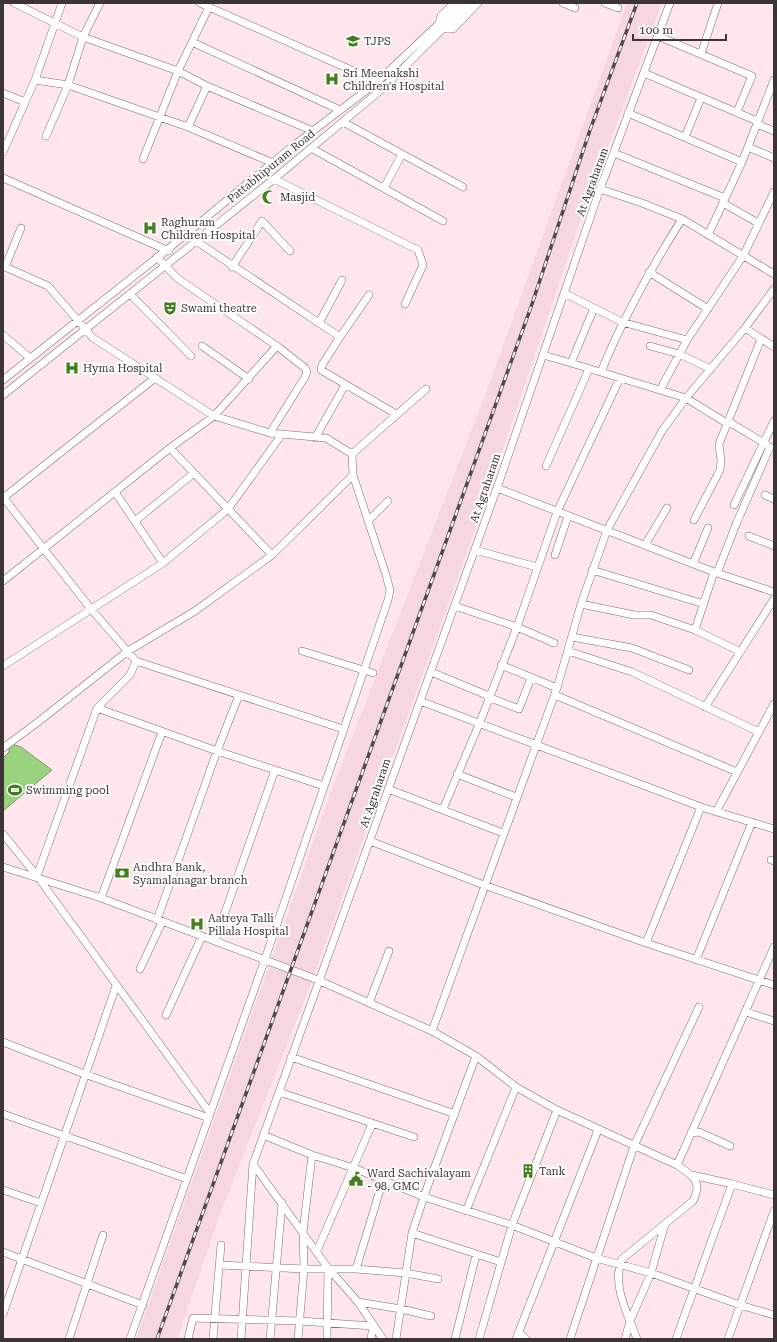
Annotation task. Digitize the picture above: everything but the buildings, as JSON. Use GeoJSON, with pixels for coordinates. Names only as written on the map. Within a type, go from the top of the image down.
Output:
{"type":"FeatureCollection","features":[{"type":"Feature","properties":{"kind":"street"},"geometry":{"type":"LineString","coordinates":[[14,3],[83,37],[178,71],[206,86],[313,131]]}},
{"type":"Feature","properties":{"kind":"street"},"geometry":{"type":"LineString","coordinates":[[3,152],[35,80],[62,3]]}},
{"type":"Feature","properties":{"kind":"street"},"geometry":{"type":"LineString","coordinates":[[46,136],[68,85],[83,37],[100,3]]}},
{"type":"Feature","properties":{"kind":"street"},"geometry":{"type":"LineString","coordinates":[[200,3],[367,76],[376,83],[381,90]]}},
{"type":"Feature","properties":{"kind":"street"},"geometry":{"type":"LineString","coordinates":[[454,3],[441,16],[441,27],[452,29],[478,3]]}},
{"type":"Feature","properties":{"kind":"street","name":"Pattabhipuram Road"},"geometry":{"type":"LineString","coordinates":[[456,13],[462,3]]}},
{"type":"Feature","properties":{"kind":"street","name":"Pattabhipuram Road"},"geometry":{"type":"LineString","coordinates":[[3,380],[313,131],[376,83],[469,3]]}},
{"type":"Feature","properties":{"kind":"street"},"geometry":{"type":"LineString","coordinates":[[563,3],[575,8]]}},
{"type":"Feature","properties":{"kind":"street"},"geometry":{"type":"LineString","coordinates":[[605,3],[618,8]]}},
{"type":"Feature","properties":{"kind":"street","name":"At Agraharam"},"geometry":{"type":"LineString","coordinates":[[241,1339],[244,1320],[245,1266],[253,1164],[318,980],[475,550],[600,189],[670,3]]}},
{"type":"Feature","properties":{"kind":"street"},"geometry":{"type":"LineString","coordinates":[[701,54],[718,3]]}},
{"type":"Feature","properties":{"kind":"street"},"geometry":{"type":"LineString","coordinates":[[143,159],[178,71],[209,7]]}},
{"type":"Feature","properties":{"kind":"street","name":"Pattabhipuram Road"},"geometry":{"type":"LineString","coordinates":[[3,395],[85,328],[274,179],[343,122],[381,90],[441,27]]}},
{"type":"Feature","properties":{"kind":"street"},"geometry":{"type":"LineString","coordinates":[[658,36],[752,76],[737,112]]}},
{"type":"Feature","properties":{"kind":"street"},"geometry":{"type":"LineString","coordinates":[[192,42],[340,110]]}},
{"type":"Feature","properties":{"kind":"street"},"geometry":{"type":"LineString","coordinates":[[644,73],[737,112],[774,132]]}},
{"type":"Feature","properties":{"kind":"street"},"geometry":{"type":"LineString","coordinates":[[35,80],[68,85],[188,128],[273,163]]}},
{"type":"Feature","properties":{"kind":"street"},"geometry":{"type":"LineString","coordinates":[[708,235],[742,162],[774,80]]}},
{"type":"Feature","properties":{"kind":"street"},"geometry":{"type":"LineString","coordinates":[[188,128],[206,86]]}},
{"type":"Feature","properties":{"kind":"street"},"geometry":{"type":"LineString","coordinates":[[3,93],[24,102]]}},
{"type":"Feature","properties":{"kind":"street"},"geometry":{"type":"LineString","coordinates":[[685,137],[702,98]]}},
{"type":"Feature","properties":{"kind":"street"},"geometry":{"type":"LineString","coordinates":[[628,113],[742,162]]}},
{"type":"Feature","properties":{"kind":"street"},"geometry":{"type":"LineString","coordinates":[[343,122],[463,187]]}},
{"type":"Feature","properties":{"kind":"street"},"geometry":{"type":"LineString","coordinates":[[748,147],[774,158]]}},
{"type":"Feature","properties":{"kind":"street"},"geometry":{"type":"LineString","coordinates":[[311,148],[443,221]]}},
{"type":"Feature","properties":{"kind":"street"},"geometry":{"type":"LineString","coordinates":[[384,188],[402,154]]}},
{"type":"Feature","properties":{"kind":"street"},"geometry":{"type":"LineString","coordinates":[[614,154],[724,201],[758,223]]}},
{"type":"Feature","properties":{"kind":"street"},"geometry":{"type":"LineString","coordinates":[[3,178],[168,249],[175,258]]}},
{"type":"Feature","properties":{"kind":"street"},"geometry":{"type":"LineString","coordinates":[[274,179],[418,250],[424,265],[405,304]]}},
{"type":"Feature","properties":{"kind":"street"},"geometry":{"type":"LineString","coordinates":[[600,189],[642,202],[682,219],[774,274]]}},
{"type":"Feature","properties":{"kind":"street"},"geometry":{"type":"LineString","coordinates":[[660,390],[687,340],[742,256],[774,192]]}},
{"type":"Feature","properties":{"kind":"street"},"geometry":{"type":"LineString","coordinates":[[601,372],[622,322],[649,272],[682,219]]}},
{"type":"Feature","properties":{"kind":"street"},"geometry":{"type":"LineString","coordinates":[[232,266],[262,221],[290,251]]}},
{"type":"Feature","properties":{"kind":"street"},"geometry":{"type":"LineString","coordinates":[[21,228],[4,267],[48,286],[93,338],[214,416],[270,433],[326,438],[352,454]]}},
{"type":"Feature","properties":{"kind":"street"},"geometry":{"type":"LineString","coordinates":[[196,241],[340,337]]}},
{"type":"Feature","properties":{"kind":"street"},"geometry":{"type":"LineString","coordinates":[[157,257],[177,278],[277,346],[305,368],[307,372],[270,433]]}},
{"type":"Feature","properties":{"kind":"street"},"geometry":{"type":"LineString","coordinates":[[649,272],[708,309]]}},
{"type":"Feature","properties":{"kind":"street"},"geometry":{"type":"LineString","coordinates":[[319,323],[342,280]]}},
{"type":"Feature","properties":{"kind":"street"},"geometry":{"type":"LineString","coordinates":[[432,1031],[516,797],[556,692],[581,604],[607,530],[662,430],[686,398],[745,328],[774,289]]}},
{"type":"Feature","properties":{"kind":"street"},"geometry":{"type":"LineString","coordinates":[[564,293],[622,322],[687,340]]}},
{"type":"Feature","properties":{"kind":"street"},"geometry":{"type":"LineString","coordinates":[[130,294],[191,356]]}},
{"type":"Feature","properties":{"kind":"street"},"geometry":{"type":"LineString","coordinates":[[369,295],[322,365],[321,370],[396,414]]}},
{"type":"Feature","properties":{"kind":"street"},"geometry":{"type":"LineString","coordinates":[[571,363],[594,308]]}},
{"type":"Feature","properties":{"kind":"street"},"geometry":{"type":"LineString","coordinates":[[745,328],[774,347]]}},
{"type":"Feature","properties":{"kind":"street"},"geometry":{"type":"LineString","coordinates":[[3,335],[30,358]]}},
{"type":"Feature","properties":{"kind":"street"},"geometry":{"type":"LineString","coordinates":[[694,520],[720,470],[721,460],[719,444],[761,339]]}},
{"type":"Feature","properties":{"kind":"street"},"geometry":{"type":"LineString","coordinates":[[202,346],[249,379]]}},
{"type":"Feature","properties":{"kind":"street"},"geometry":{"type":"LineString","coordinates":[[3,580],[44,550],[170,448],[214,416],[249,379],[277,346]]}},
{"type":"Feature","properties":{"kind":"street"},"geometry":{"type":"LineString","coordinates":[[650,346],[679,354],[711,368]]}},
{"type":"Feature","properties":{"kind":"street"},"geometry":{"type":"LineString","coordinates":[[543,355],[686,398],[728,423],[763,441],[772,448],[737,522],[695,630]]}},
{"type":"Feature","properties":{"kind":"street"},"geometry":{"type":"LineString","coordinates":[[546,466],[589,369]]}},
{"type":"Feature","properties":{"kind":"street"},"geometry":{"type":"LineString","coordinates":[[155,378],[3,498],[91,609],[136,661],[343,729]]}},
{"type":"Feature","properties":{"kind":"street"},"geometry":{"type":"LineString","coordinates":[[443,809],[480,722],[488,697],[516,628],[557,512],[620,378]]}},
{"type":"Feature","properties":{"kind":"street"},"geometry":{"type":"LineString","coordinates":[[315,438],[345,385]]}},
{"type":"Feature","properties":{"kind":"street"},"geometry":{"type":"LineString","coordinates":[[352,454],[426,389]]}},
{"type":"Feature","properties":{"kind":"street"},"geometry":{"type":"LineString","coordinates":[[734,505],[763,441],[774,421]]}},
{"type":"Feature","properties":{"kind":"street"},"geometry":{"type":"LineString","coordinates":[[3,666],[162,563],[228,509],[282,434]]}},
{"type":"Feature","properties":{"kind":"street"},"geometry":{"type":"LineString","coordinates":[[170,448],[272,555]]}},
{"type":"Feature","properties":{"kind":"street"},"geometry":{"type":"LineString","coordinates":[[130,1339],[265,959],[388,600],[390,590],[353,475],[352,454]]}},
{"type":"Feature","properties":{"kind":"street"},"geometry":{"type":"LineString","coordinates":[[135,521],[194,473]]}},
{"type":"Feature","properties":{"kind":"street"},"geometry":{"type":"LineString","coordinates":[[3,748],[128,651],[194,611],[272,555],[353,475]]}},
{"type":"Feature","properties":{"kind":"street"},"geometry":{"type":"LineString","coordinates":[[497,488],[716,573],[774,592]]}},
{"type":"Feature","properties":{"kind":"street"},"geometry":{"type":"LineString","coordinates":[[116,492],[162,563]]}},
{"type":"Feature","properties":{"kind":"street"},"geometry":{"type":"LineString","coordinates":[[765,496],[774,499]]}},
{"type":"Feature","properties":{"kind":"street"},"geometry":{"type":"LineString","coordinates":[[368,522],[388,501]]}},
{"type":"Feature","properties":{"kind":"street"},"geometry":{"type":"LineString","coordinates":[[645,545],[667,508]]}},
{"type":"Feature","properties":{"kind":"street"},"geometry":{"type":"LineString","coordinates":[[555,555],[568,516]]}},
{"type":"Feature","properties":{"kind":"street"},"geometry":{"type":"LineString","coordinates":[[693,564],[708,528]]}},
{"type":"Feature","properties":{"kind":"street"},"geometry":{"type":"LineString","coordinates":[[749,536],[774,546]]}},
{"type":"Feature","properties":{"kind":"street"},"geometry":{"type":"LineString","coordinates":[[475,550],[537,567]]}},
{"type":"Feature","properties":{"kind":"street"},"geometry":{"type":"LineString","coordinates":[[592,570],[704,604]]}},
{"type":"Feature","properties":{"kind":"street"},"geometry":{"type":"LineString","coordinates":[[705,707],[739,651],[774,599]]}},
{"type":"Feature","properties":{"kind":"street"},"geometry":{"type":"LineString","coordinates":[[581,604],[634,616],[650,615],[695,630],[739,651]]}},
{"type":"Feature","properties":{"kind":"street"},"geometry":{"type":"LineString","coordinates":[[454,606],[554,643]]}},
{"type":"Feature","properties":{"kind":"street"},"geometry":{"type":"LineString","coordinates":[[572,637],[632,648],[689,670]]}},
{"type":"Feature","properties":{"kind":"street"},"geometry":{"type":"LineString","coordinates":[[568,650],[632,672],[759,732]]}},
{"type":"Feature","properties":{"kind":"street"},"geometry":{"type":"LineString","coordinates":[[302,651],[373,673]]}},
{"type":"Feature","properties":{"kind":"street"},"geometry":{"type":"LineString","coordinates":[[37,876],[97,708],[130,675],[136,661]]}},
{"type":"Feature","properties":{"kind":"street"},"geometry":{"type":"LineString","coordinates":[[501,665],[531,678],[556,692],[737,772]]}},
{"type":"Feature","properties":{"kind":"street"},"geometry":{"type":"LineString","coordinates":[[431,672],[519,709],[531,678]]}},
{"type":"Feature","properties":{"kind":"street"},"geometry":{"type":"LineString","coordinates":[[140,969],[159,921],[217,751],[239,694]]}},
{"type":"Feature","properties":{"kind":"street"},"geometry":{"type":"LineString","coordinates":[[420,701],[480,722],[701,807],[774,829]]}},
{"type":"Feature","properties":{"kind":"street"},"geometry":{"type":"LineString","coordinates":[[716,812],[774,704]]}},
{"type":"Feature","properties":{"kind":"street"},"geometry":{"type":"LineString","coordinates":[[97,708],[217,751],[324,786]]}},
{"type":"Feature","properties":{"kind":"street"},"geometry":{"type":"LineString","coordinates":[[102,898],[162,732]]}},
{"type":"Feature","properties":{"kind":"street"},"geometry":{"type":"LineString","coordinates":[[215,941],[275,770]]}},
{"type":"Feature","properties":{"kind":"street"},"geometry":{"type":"LineString","coordinates":[[457,774],[516,797]]}},
{"type":"Feature","properties":{"kind":"street"},"geometry":{"type":"LineString","coordinates":[[388,789],[503,833]]}},
{"type":"Feature","properties":{"kind":"street"},"geometry":{"type":"LineString","coordinates":[[646,943],[701,807]]}},
{"type":"Feature","properties":{"kind":"street"},"geometry":{"type":"LineString","coordinates":[[696,960],[752,822]]}},
{"type":"Feature","properties":{"kind":"street"},"geometry":{"type":"LineString","coordinates":[[3,834],[37,876],[209,1116]]}},
{"type":"Feature","properties":{"kind":"street"},"geometry":{"type":"LineString","coordinates":[[370,841],[484,885],[646,943],[774,985]]}},
{"type":"Feature","properties":{"kind":"street"},"geometry":{"type":"LineString","coordinates":[[3,867],[37,876],[102,898],[159,921],[265,959],[318,980],[432,1031],[476,1056],[516,1087],[556,1110],[677,1165],[692,1175],[774,1195]]}},
{"type":"Feature","properties":{"kind":"street"},"geometry":{"type":"LineString","coordinates":[[166,1015],[202,936]]}},
{"type":"Feature","properties":{"kind":"street"},"geometry":{"type":"LineString","coordinates":[[677,1165],[774,947]]}},
{"type":"Feature","properties":{"kind":"street"},"geometry":{"type":"LineString","coordinates":[[369,1003],[389,951]]}},
{"type":"Feature","properties":{"kind":"street"},"geometry":{"type":"LineString","coordinates":[[3,1314],[64,1135],[87,1075],[116,986]]}},
{"type":"Feature","properties":{"kind":"street"},"geometry":{"type":"LineString","coordinates":[[570,1339],[634,1146],[699,1007]]}},
{"type":"Feature","properties":{"kind":"street"},"geometry":{"type":"LineString","coordinates":[[746,1012],[774,1021]]}},
{"type":"Feature","properties":{"kind":"street"},"geometry":{"type":"LineString","coordinates":[[3,1042],[87,1075],[209,1116]]}},
{"type":"Feature","properties":{"kind":"street"},"geometry":{"type":"LineString","coordinates":[[396,1339],[412,1232],[476,1056]]}},
{"type":"Feature","properties":{"kind":"street"},"geometry":{"type":"LineString","coordinates":[[291,1057],[455,1114]]}},
{"type":"Feature","properties":{"kind":"street"},"geometry":{"type":"LineString","coordinates":[[466,1211],[516,1087]]}},
{"type":"Feature","properties":{"kind":"street"},"geometry":{"type":"LineString","coordinates":[[279,1092],[414,1138]]}},
{"type":"Feature","properties":{"kind":"street"},"geometry":{"type":"LineString","coordinates":[[479,1339],[512,1225],[556,1110]]}},
{"type":"Feature","properties":{"kind":"street"},"geometry":{"type":"LineString","coordinates":[[3,1114],[187,1179]]}},
{"type":"Feature","properties":{"kind":"street"},"geometry":{"type":"LineString","coordinates":[[317,1251],[372,1124]]}},
{"type":"Feature","properties":{"kind":"street"},"geometry":{"type":"LineString","coordinates":[[521,1337],[519,1328],[598,1130]]}},
{"type":"Feature","properties":{"kind":"street"},"geometry":{"type":"LineString","coordinates":[[691,1133],[699,1132],[730,1146]]}},
{"type":"Feature","properties":{"kind":"street"},"geometry":{"type":"LineString","coordinates":[[263,1135],[312,1155],[354,1168],[424,1197],[512,1225],[596,1258],[651,1272],[740,1305],[774,1315]]}},
{"type":"Feature","properties":{"kind":"street"},"geometry":{"type":"LineString","coordinates":[[298,1339],[304,1269],[303,1232],[312,1155]]}},
{"type":"Feature","properties":{"kind":"street"},"geometry":{"type":"LineString","coordinates":[[253,1164],[328,1268],[358,1302],[383,1339]]}},
{"type":"Feature","properties":{"kind":"street"},"geometry":{"type":"LineString","coordinates":[[637,1339],[618,1282],[622,1259],[693,1201],[698,1192],[698,1184],[692,1175]]}},
{"type":"Feature","properties":{"kind":"street"},"geometry":{"type":"LineString","coordinates":[[356,1269],[383,1180]]}},
{"type":"Feature","properties":{"kind":"street"},"geometry":{"type":"LineString","coordinates":[[676,1339],[696,1288],[732,1184]]}},
{"type":"Feature","properties":{"kind":"street"},"geometry":{"type":"LineString","coordinates":[[3,1190],[41,1202]]}},
{"type":"Feature","properties":{"kind":"street"},"geometry":{"type":"LineString","coordinates":[[270,1339],[275,1267],[282,1203]]}},
{"type":"Feature","properties":{"kind":"street"},"geometry":{"type":"LineString","coordinates":[[728,1339],[774,1211]]}},
{"type":"Feature","properties":{"kind":"street"},"geometry":{"type":"LineString","coordinates":[[625,1339],[630,1321],[651,1272],[665,1224]]}},
{"type":"Feature","properties":{"kind":"street"},"geometry":{"type":"LineString","coordinates":[[412,1232],[476,1255],[501,1262]]}},
{"type":"Feature","properties":{"kind":"street"},"geometry":{"type":"LineString","coordinates":[[69,1339],[103,1235]]}},
{"type":"Feature","properties":{"kind":"street"},"geometry":{"type":"LineString","coordinates":[[213,1339],[216,1318],[221,1245]]}},
{"type":"Feature","properties":{"kind":"street"},"geometry":{"type":"LineString","coordinates":[[3,1252],[23,1258],[143,1305]]}},
{"type":"Feature","properties":{"kind":"street"},"geometry":{"type":"LineString","coordinates":[[455,1339],[476,1255]]}},
{"type":"Feature","properties":{"kind":"street"},"geometry":{"type":"LineString","coordinates":[[220,1265],[304,1269],[356,1269],[406,1273],[438,1279]]}},
{"type":"Feature","properties":{"kind":"street"},"geometry":{"type":"LineString","coordinates":[[327,1339],[329,1323],[328,1268]]}},
{"type":"Feature","properties":{"kind":"street"},"geometry":{"type":"LineString","coordinates":[[358,1302],[401,1309],[431,1316]]}},
{"type":"Feature","properties":{"kind":"street"},"geometry":{"type":"LineString","coordinates":[[188,1339],[194,1318],[300,1321],[373,1326]]}},
{"type":"Feature","properties":{"kind":"street"},"geometry":{"type":"LineString","coordinates":[[371,1339],[373,1326]]}},
{"type":"Feature","properties":{"kind":"shaded area"},"geometry":{"type":"Polygon","coordinates":[[[627,3],[662,3],[580,221],[490,488],[310,986],[221,1212],[177,1339],[136,1339],[332,789],[487,390],[627,3]]]}},
{"type":"Feature","properties":{"kind":"shaded area","name":"Swimming pool"},"geometry":{"type":"Polygon","coordinates":[[[9,743],[21,747],[52,770],[3,811],[3,758],[9,752],[9,743]]]}},
{"type":"Feature","properties":{"kind":"railway"},"geometry":{"type":"LineString","coordinates":[[157,1339],[531,307],[590,130],[637,3]]}},
{"type":"Feature","properties":{"kind":"place","name":"TJPS"},"geometry":{"type":"Point","coordinates":[353,41]}},
{"type":"Feature","properties":{"kind":"place","name":"Sri Meenakshi Children's Hospital"},"geometry":{"type":"Point","coordinates":[332,79]}},
{"type":"Feature","properties":{"kind":"place","name":"Masjid"},"geometry":{"type":"Point","coordinates":[269,197]}},
{"type":"Feature","properties":{"kind":"place","name":"Raghuram Children Hospital"},"geometry":{"type":"Point","coordinates":[150,228]}},
{"type":"Feature","properties":{"kind":"place","name":"Swami theatre"},"geometry":{"type":"Point","coordinates":[170,308]}},
{"type":"Feature","properties":{"kind":"place","name":"Hyma Hospital"},"geometry":{"type":"Point","coordinates":[72,368]}},
{"type":"Feature","properties":{"kind":"place","name":"Swimming pool"},"geometry":{"type":"Point","coordinates":[15,790]}},
{"type":"Feature","properties":{"kind":"place","name":"Andhra Bank, Syamalanagar branch"},"geometry":{"type":"Point","coordinates":[122,873]}},
{"type":"Feature","properties":{"kind":"place","name":"Aatreya Talli Pillala Hospital"},"geometry":{"type":"Point","coordinates":[197,924]}},
{"type":"Feature","properties":{"kind":"place","name":"Tank"},"geometry":{"type":"Point","coordinates":[528,1171]}},
{"type":"Feature","properties":{"kind":"place","name":"Ward Sachivalayam - 98, GMC"},"geometry":{"type":"Point","coordinates":[356,1179]}}]}
